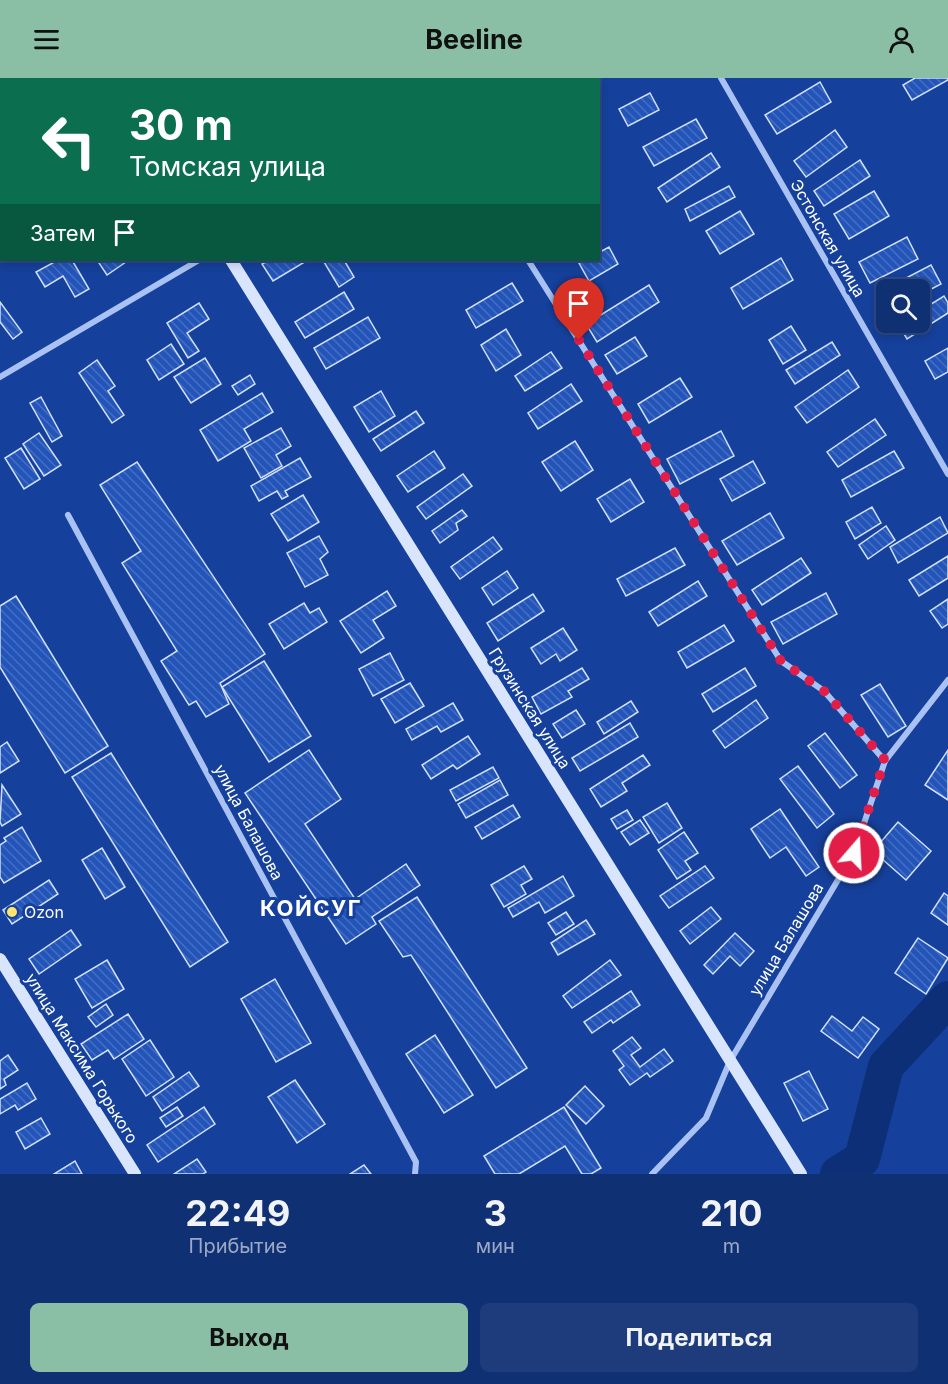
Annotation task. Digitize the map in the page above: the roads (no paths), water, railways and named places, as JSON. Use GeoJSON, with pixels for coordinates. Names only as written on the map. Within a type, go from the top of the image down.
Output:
{"type":"FeatureCollection","features":[{"type":"Feature","properties":{"kind":"main road","name":"Грузинская улица"},"geometry":{"type":"LineString","coordinates":[[232,261],[801,1174]]}},
{"type":"Feature","properties":{"kind":"main road","name":"улица Максима Горького"},"geometry":{"type":"LineString","coordinates":[[0,959],[135,1174]]}},
{"type":"Feature","properties":{"kind":"street","name":"Эстонская улица"},"geometry":{"type":"LineString","coordinates":[[721,78],[948,474]]}},
{"type":"Feature","properties":{"kind":"street"},"geometry":{"type":"LineString","coordinates":[[0,377],[198,261]]}},
{"type":"Feature","properties":{"kind":"street"},"geometry":{"type":"LineString","coordinates":[[529,261],[781,661],[824,691],[885,760]]}},
{"type":"Feature","properties":{"kind":"street","name":"улица Балашова"},"geometry":{"type":"LineString","coordinates":[[68,515],[416,1162],[415,1174]]}},
{"type":"Feature","properties":{"kind":"street","name":"улица Балашова"},"geometry":{"type":"LineString","coordinates":[[652,1174],[706,1118],[730,1060],[854,853],[885,760],[948,680]]}},
{"type":"Feature","properties":{"kind":"waterway"},"geometry":{"type":"LineString","coordinates":[[838,1174],[862,1159],[886,1066],[948,999]]}},
{"type":"Feature","properties":{"kind":"place","name":"Ozon"},"geometry":{"type":"Point","coordinates":[12,912]}},
{"type":"Feature","properties":{"kind":"district","name":"КОЙСУГ"},"geometry":{"type":"Point","coordinates":[311,908]}}]}
